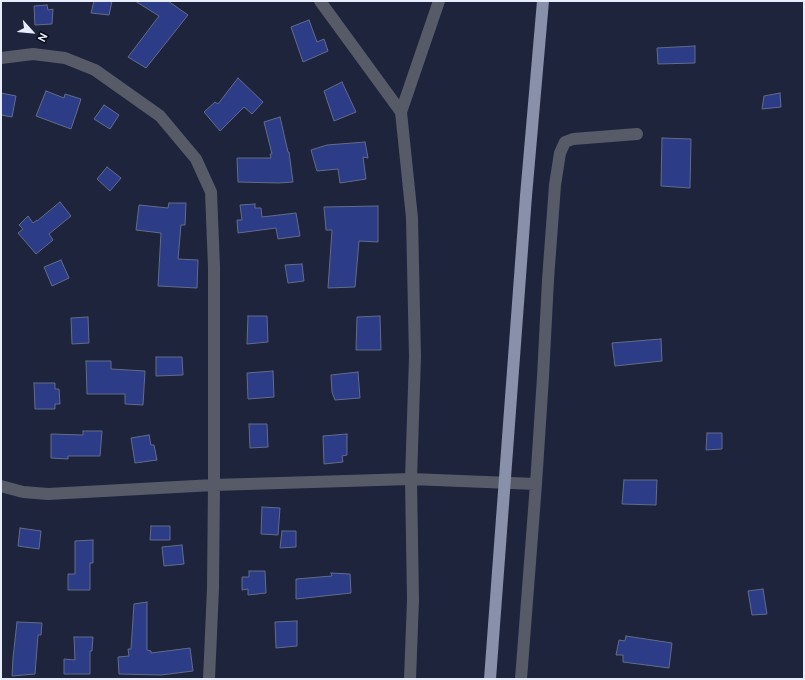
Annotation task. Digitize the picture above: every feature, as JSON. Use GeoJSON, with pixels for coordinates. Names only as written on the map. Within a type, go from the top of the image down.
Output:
{"type":"FeatureCollection","features":[{"type":"Feature","properties":{"kind":"main road"},"geometry":{"type":"LineString","coordinates":[[490,679],[526,196],[543,1]]}},
{"type":"Feature","properties":{"kind":"street"},"geometry":{"type":"LineString","coordinates":[[320,1],[401,112]]}},
{"type":"Feature","properties":{"kind":"street"},"geometry":{"type":"LineString","coordinates":[[410,679],[413,600],[412,479],[414,357],[412,218],[401,112],[439,1]]}},
{"type":"Feature","properties":{"kind":"street"},"geometry":{"type":"LineString","coordinates":[[1,58],[33,54],[65,58],[94,70],[160,116],[196,159],[211,192],[214,267],[214,485],[213,588],[209,679]]}},
{"type":"Feature","properties":{"kind":"street"},"geometry":{"type":"LineString","coordinates":[[521,679],[536,484],[555,185],[560,153],[565,142],[573,139],[637,134]]}},
{"type":"Feature","properties":{"kind":"street"},"geometry":{"type":"LineString","coordinates":[[1,486],[23,492],[48,494],[214,485],[412,479],[536,484]]}},
{"type":"Feature","properties":{"kind":"building"},"geometry":{"type":"Polygon","coordinates":[[[94,1],[112,1],[109,15],[91,13],[94,1]]]}},
{"type":"Feature","properties":{"kind":"building"},"geometry":{"type":"Polygon","coordinates":[[[135,1],[168,1],[188,15],[146,68],[128,57],[159,16],[135,1]]]}},
{"type":"Feature","properties":{"kind":"building"},"geometry":{"type":"Polygon","coordinates":[[[47,5],[48,10],[53,9],[52,24],[35,25],[34,6],[47,5]]]}},
{"type":"Feature","properties":{"kind":"building"},"geometry":{"type":"Polygon","coordinates":[[[309,20],[317,42],[324,39],[328,51],[303,62],[291,27],[309,20]]]}},
{"type":"Feature","properties":{"kind":"building"},"geometry":{"type":"Polygon","coordinates":[[[695,46],[695,63],[658,64],[657,48],[695,46]]]}},
{"type":"Feature","properties":{"kind":"building"},"geometry":{"type":"Polygon","coordinates":[[[238,78],[263,102],[252,114],[244,107],[220,131],[204,112],[215,102],[218,104],[238,78]]]}},
{"type":"Feature","properties":{"kind":"building"},"geometry":{"type":"Polygon","coordinates":[[[342,82],[356,112],[334,121],[324,91],[342,82]]]}},
{"type":"Feature","properties":{"kind":"building"},"geometry":{"type":"Polygon","coordinates":[[[46,91],[64,98],[65,94],[81,99],[71,129],[36,116],[46,91]]]}},
{"type":"Feature","properties":{"kind":"building"},"geometry":{"type":"Polygon","coordinates":[[[1,93],[16,96],[12,117],[1,115],[1,93]]]}},
{"type":"Feature","properties":{"kind":"building"},"geometry":{"type":"Polygon","coordinates":[[[780,93],[781,107],[762,109],[764,96],[780,93]]]}},
{"type":"Feature","properties":{"kind":"building"},"geometry":{"type":"Polygon","coordinates":[[[104,105],[119,115],[110,129],[94,119],[104,105]]]}},
{"type":"Feature","properties":{"kind":"building"},"geometry":{"type":"Polygon","coordinates":[[[280,117],[289,152],[293,182],[238,182],[237,158],[271,158],[270,154],[272,154],[264,122],[280,117]]]}},
{"type":"Feature","properties":{"kind":"building"},"geometry":{"type":"Polygon","coordinates":[[[662,138],[691,139],[690,188],[661,186],[662,138]]]}},
{"type":"Feature","properties":{"kind":"building"},"geometry":{"type":"Polygon","coordinates":[[[365,142],[368,158],[363,157],[366,179],[340,183],[338,169],[317,171],[311,150],[327,145],[365,142]]]}},
{"type":"Feature","properties":{"kind":"building"},"geometry":{"type":"Polygon","coordinates":[[[107,167],[121,178],[110,191],[97,179],[107,167]]]}},
{"type":"Feature","properties":{"kind":"building"},"geometry":{"type":"Polygon","coordinates":[[[60,202],[71,216],[49,234],[53,240],[36,254],[18,233],[23,229],[19,225],[28,216],[33,223],[37,221],[60,202]]]}},
{"type":"Feature","properties":{"kind":"building"},"geometry":{"type":"Polygon","coordinates":[[[169,203],[186,203],[185,225],[181,225],[178,259],[198,260],[197,288],[158,286],[161,233],[136,230],[139,205],[168,208],[169,203]]]}},
{"type":"Feature","properties":{"kind":"building"},"geometry":{"type":"Polygon","coordinates":[[[255,204],[255,208],[261,208],[262,217],[296,213],[300,236],[278,239],[276,228],[238,233],[237,220],[242,220],[240,205],[255,204]]]}},
{"type":"Feature","properties":{"kind":"building"},"geometry":{"type":"Polygon","coordinates":[[[378,206],[378,242],[359,241],[355,287],[328,288],[332,230],[326,230],[324,207],[378,206]]]}},
{"type":"Feature","properties":{"kind":"building"},"geometry":{"type":"Polygon","coordinates":[[[61,260],[69,278],[52,286],[44,267],[61,260]]]}},
{"type":"Feature","properties":{"kind":"building"},"geometry":{"type":"Polygon","coordinates":[[[302,264],[304,281],[288,283],[285,265],[302,264]]]}},
{"type":"Feature","properties":{"kind":"building"},"geometry":{"type":"Polygon","coordinates":[[[248,316],[267,316],[268,342],[247,344],[248,316]]]}},
{"type":"Feature","properties":{"kind":"building"},"geometry":{"type":"Polygon","coordinates":[[[380,316],[381,350],[356,350],[357,317],[380,316]]]}},
{"type":"Feature","properties":{"kind":"building"},"geometry":{"type":"Polygon","coordinates":[[[88,317],[89,343],[72,344],[71,318],[88,317]]]}},
{"type":"Feature","properties":{"kind":"building"},"geometry":{"type":"Polygon","coordinates":[[[661,339],[662,361],[615,366],[612,343],[661,339]]]}},
{"type":"Feature","properties":{"kind":"building"},"geometry":{"type":"Polygon","coordinates":[[[156,357],[182,357],[183,375],[156,376],[156,357]]]}},
{"type":"Feature","properties":{"kind":"building"},"geometry":{"type":"Polygon","coordinates":[[[86,361],[111,361],[111,369],[145,371],[143,405],[125,404],[125,394],[87,394],[86,361]]]}},
{"type":"Feature","properties":{"kind":"building"},"geometry":{"type":"Polygon","coordinates":[[[273,371],[274,397],[248,399],[247,373],[273,371]]]}},
{"type":"Feature","properties":{"kind":"building"},"geometry":{"type":"Polygon","coordinates":[[[358,372],[360,398],[335,400],[332,392],[331,375],[358,372]]]}},
{"type":"Feature","properties":{"kind":"building"},"geometry":{"type":"Polygon","coordinates":[[[34,383],[55,383],[55,389],[59,389],[60,404],[55,404],[55,409],[35,409],[34,383]]]}},
{"type":"Feature","properties":{"kind":"building"},"geometry":{"type":"Polygon","coordinates":[[[249,424],[267,424],[268,447],[250,448],[249,424]]]}},
{"type":"Feature","properties":{"kind":"building"},"geometry":{"type":"Polygon","coordinates":[[[83,431],[102,431],[100,456],[68,456],[68,459],[51,458],[51,434],[83,435],[83,431]]]}},
{"type":"Feature","properties":{"kind":"building"},"geometry":{"type":"Polygon","coordinates":[[[707,433],[722,433],[722,449],[706,450],[707,433]]]}},
{"type":"Feature","properties":{"kind":"building"},"geometry":{"type":"Polygon","coordinates":[[[347,434],[347,455],[342,456],[343,462],[324,464],[323,436],[347,434]]]}},
{"type":"Feature","properties":{"kind":"building"},"geometry":{"type":"Polygon","coordinates":[[[149,435],[151,445],[154,445],[157,460],[135,463],[131,438],[149,435]]]}},
{"type":"Feature","properties":{"kind":"building"},"geometry":{"type":"Polygon","coordinates":[[[624,480],[657,480],[656,505],[622,504],[624,480]]]}},
{"type":"Feature","properties":{"kind":"building"},"geometry":{"type":"Polygon","coordinates":[[[262,507],[280,508],[278,535],[261,534],[262,507]]]}},
{"type":"Feature","properties":{"kind":"building"},"geometry":{"type":"Polygon","coordinates":[[[151,526],[170,526],[170,540],[150,540],[151,526]]]}},
{"type":"Feature","properties":{"kind":"building"},"geometry":{"type":"Polygon","coordinates":[[[20,528],[41,531],[39,549],[18,546],[20,528]]]}},
{"type":"Feature","properties":{"kind":"building"},"geometry":{"type":"Polygon","coordinates":[[[282,531],[296,531],[296,547],[280,548],[282,531]]]}},
{"type":"Feature","properties":{"kind":"building"},"geometry":{"type":"Polygon","coordinates":[[[93,540],[93,563],[90,563],[90,590],[68,590],[68,574],[75,574],[75,541],[93,540]]]}},
{"type":"Feature","properties":{"kind":"building"},"geometry":{"type":"Polygon","coordinates":[[[182,545],[184,564],[164,566],[162,547],[182,545]]]}},
{"type":"Feature","properties":{"kind":"building"},"geometry":{"type":"Polygon","coordinates":[[[249,571],[265,571],[266,593],[248,595],[248,589],[242,590],[242,577],[249,577],[249,571]]]}},
{"type":"Feature","properties":{"kind":"building"},"geometry":{"type":"Polygon","coordinates":[[[331,573],[350,574],[351,593],[296,599],[296,579],[332,576],[331,573]]]}},
{"type":"Feature","properties":{"kind":"building"},"geometry":{"type":"Polygon","coordinates":[[[763,589],[767,614],[752,615],[748,591],[763,589]]]}},
{"type":"Feature","properties":{"kind":"building"},"geometry":{"type":"Polygon","coordinates":[[[147,602],[147,650],[151,651],[151,653],[190,648],[193,671],[161,675],[119,674],[118,657],[129,656],[128,649],[131,649],[134,604],[147,602]]]}},
{"type":"Feature","properties":{"kind":"building"},"geometry":{"type":"Polygon","coordinates":[[[297,621],[297,646],[276,648],[275,622],[297,621]]]}},
{"type":"Feature","properties":{"kind":"building"},"geometry":{"type":"Polygon","coordinates":[[[17,622],[42,623],[41,635],[38,635],[35,674],[12,676],[17,622]]]}},
{"type":"Feature","properties":{"kind":"building"},"geometry":{"type":"Polygon","coordinates":[[[626,636],[672,643],[669,668],[623,662],[623,655],[616,655],[619,640],[625,641],[626,636]]]}},
{"type":"Feature","properties":{"kind":"building"},"geometry":{"type":"Polygon","coordinates":[[[74,637],[93,637],[92,651],[90,651],[90,674],[64,674],[64,659],[75,660],[74,637]]]}}]}
